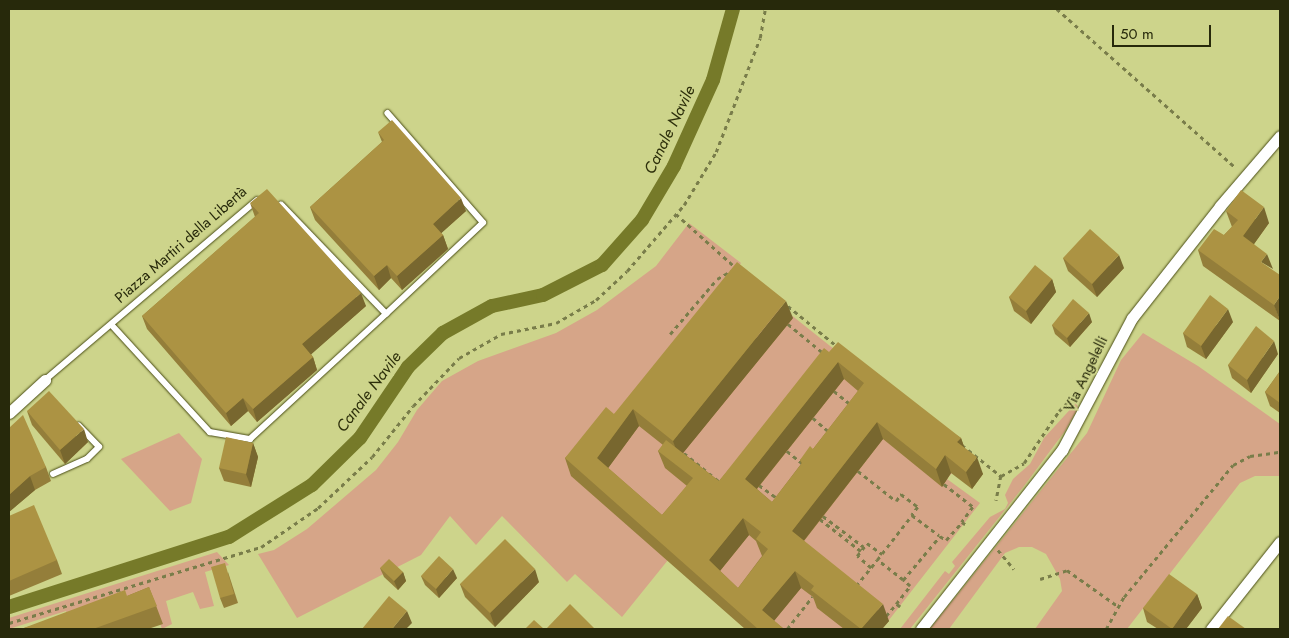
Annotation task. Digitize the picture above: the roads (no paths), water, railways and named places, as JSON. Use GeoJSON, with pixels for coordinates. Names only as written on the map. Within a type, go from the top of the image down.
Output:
{"type":"FeatureCollection","features":[{"type":"Feature","properties":{"kind":"street","name":"Via Angelelli"},"geometry":{"type":"LineString","coordinates":[[922,629],[1062,450],[1090,401],[1132,318],[1245,175],[1280,137]]}},
{"type":"Feature","properties":{"kind":"street","name":"Piazza Martiri della Libertà"},"geometry":{"type":"LineString","coordinates":[[9,413],[44,385]]}},
{"type":"Feature","properties":{"kind":"street"},"geometry":{"type":"LineString","coordinates":[[1211,629],[1280,542]]}},
{"type":"Feature","properties":{"kind":"lane"},"geometry":{"type":"LineString","coordinates":[[274,197],[386,314],[483,223],[388,114]]}},
{"type":"Feature","properties":{"kind":"lane","name":"Piazza Martiri della Libertà"},"geometry":{"type":"LineString","coordinates":[[44,385],[260,197]]}},
{"type":"Feature","properties":{"kind":"lane","name":"Piazza Martiri della Libertà"},"geometry":{"type":"LineString","coordinates":[[112,325],[210,432],[250,439],[386,314]]}},
{"type":"Feature","properties":{"kind":"lane"},"geometry":{"type":"LineString","coordinates":[[53,474],[87,458],[99,447],[74,421]]}},
{"type":"Feature","properties":{"kind":"waterway","name":"Canale Navile"},"geometry":{"type":"LineString","coordinates":[[9,607],[229,537],[312,485],[360,438],[408,367],[443,333],[492,306],[543,295],[602,265],[642,220],[674,166],[713,80],[733,9]]}}]}
